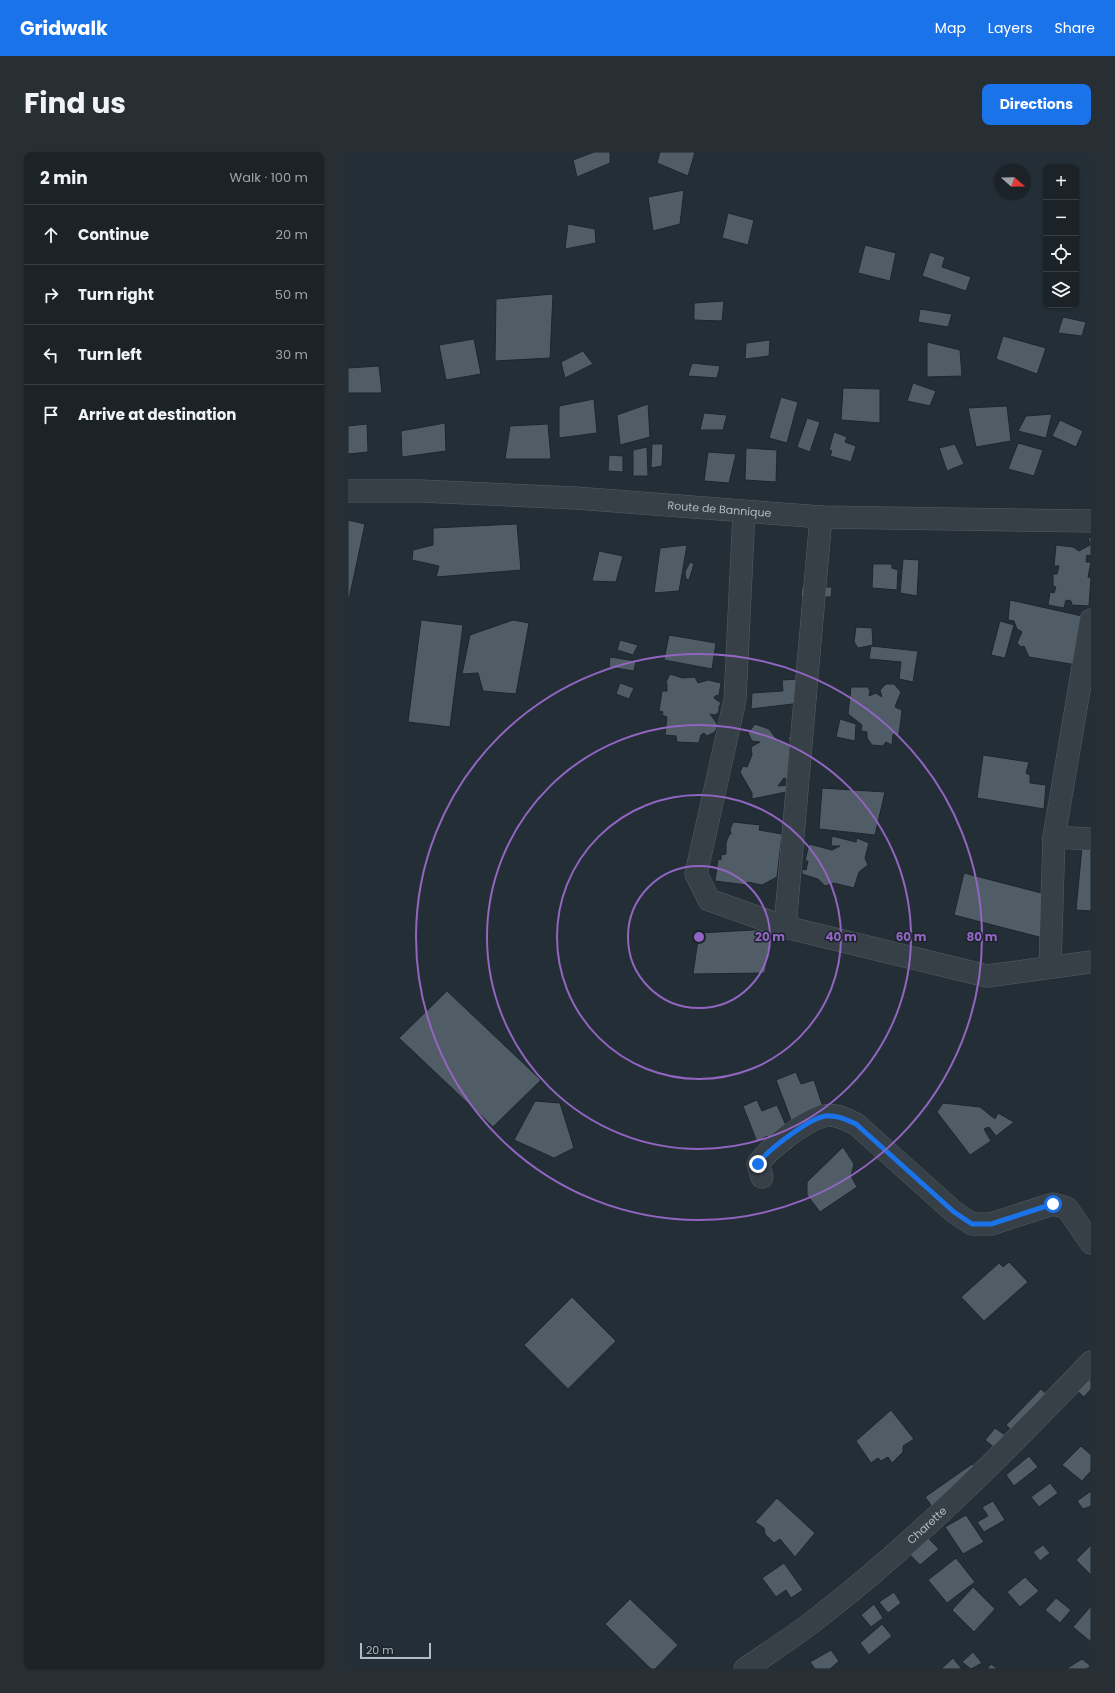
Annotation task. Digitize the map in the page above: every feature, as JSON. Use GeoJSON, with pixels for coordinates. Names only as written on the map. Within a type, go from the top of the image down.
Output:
{"type":"FeatureCollection","features":[{"type":"Feature","properties":{"kind":"street","name":"Route de Bannique"},"geometry":{"type":"LineString","coordinates":[[348,491],[421,491],[576,498],[821,517],[1091,521]]}},
{"type":"Feature","properties":{"kind":"street"},"geometry":{"type":"LineString","coordinates":[[744,512],[735,700],[696,874],[709,900],[785,927],[987,976],[1091,962]]}},
{"type":"Feature","properties":{"kind":"street"},"geometry":{"type":"LineString","coordinates":[[785,927],[821,517]]}},
{"type":"Feature","properties":{"kind":"street"},"geometry":{"type":"LineString","coordinates":[[1050,967],[1054,837],[1091,620]]}},
{"type":"Feature","properties":{"kind":"street"},"geometry":{"type":"LineString","coordinates":[[1054,837],[1091,839]]}},
{"type":"Feature","properties":{"kind":"street"},"geometry":{"type":"LineString","coordinates":[[762,1176],[758,1164],[764,1155],[806,1124],[825,1116],[842,1117],[856,1124],[954,1212],[972,1224],[991,1224],[1053,1204],[1067,1208],[1091,1243]]}},
{"type":"Feature","properties":{"kind":"street","name":"Charette"},"geometry":{"type":"LineString","coordinates":[[745,1669],[814,1621],[896,1552],[972,1484],[1091,1362]]}},
{"type":"Feature","properties":{"kind":"building"},"geometry":{"type":"Polygon","coordinates":[[[594,152],[610,152],[610,163],[577,177],[573,160],[594,152]]]}},
{"type":"Feature","properties":{"kind":"building"},"geometry":{"type":"Polygon","coordinates":[[[660,152],[695,152],[688,176],[657,163],[660,152]]]}},
{"type":"Feature","properties":{"kind":"building"},"geometry":{"type":"Polygon","coordinates":[[[684,190],[680,224],[653,231],[648,197],[684,190]]]}},
{"type":"Feature","properties":{"kind":"building"},"geometry":{"type":"Polygon","coordinates":[[[728,213],[754,220],[748,245],[722,238],[728,213]]]}},
{"type":"Feature","properties":{"kind":"building"},"geometry":{"type":"Polygon","coordinates":[[[568,224],[595,229],[596,243],[565,249],[568,224]]]}},
{"type":"Feature","properties":{"kind":"building"},"geometry":{"type":"Polygon","coordinates":[[[865,245],[896,253],[890,281],[858,273],[865,245]]]}},
{"type":"Feature","properties":{"kind":"building"},"geometry":{"type":"Polygon","coordinates":[[[930,252],[945,257],[942,267],[971,277],[966,291],[922,276],[930,252]]]}},
{"type":"Feature","properties":{"kind":"building"},"geometry":{"type":"Polygon","coordinates":[[[553,294],[550,358],[495,361],[496,299],[553,294]]]}},
{"type":"Feature","properties":{"kind":"building"},"geometry":{"type":"Polygon","coordinates":[[[724,301],[722,321],[694,320],[694,303],[724,301]]]}},
{"type":"Feature","properties":{"kind":"building"},"geometry":{"type":"Polygon","coordinates":[[[920,309],[952,314],[948,327],[918,322],[920,309]]]}},
{"type":"Feature","properties":{"kind":"building"},"geometry":{"type":"Polygon","coordinates":[[[1063,317],[1086,322],[1082,336],[1058,333],[1063,317]]]}},
{"type":"Feature","properties":{"kind":"building"},"geometry":{"type":"Polygon","coordinates":[[[1003,336],[1046,348],[1037,374],[996,359],[1003,336]]]}},
{"type":"Feature","properties":{"kind":"building"},"geometry":{"type":"Polygon","coordinates":[[[474,339],[481,374],[446,380],[439,345],[474,339]]]}},
{"type":"Feature","properties":{"kind":"building"},"geometry":{"type":"Polygon","coordinates":[[[770,340],[769,356],[745,359],[746,343],[770,340]]]}},
{"type":"Feature","properties":{"kind":"building"},"geometry":{"type":"Polygon","coordinates":[[[927,342],[960,350],[962,376],[927,377],[927,342]]]}},
{"type":"Feature","properties":{"kind":"building"},"geometry":{"type":"Polygon","coordinates":[[[583,351],[593,364],[565,378],[561,362],[583,351]]]}},
{"type":"Feature","properties":{"kind":"building"},"geometry":{"type":"Polygon","coordinates":[[[692,363],[720,366],[717,378],[688,376],[692,363]]]}},
{"type":"Feature","properties":{"kind":"building"},"geometry":{"type":"Polygon","coordinates":[[[379,366],[382,393],[348,393],[348,368],[379,366]]]}},
{"type":"Feature","properties":{"kind":"building"},"geometry":{"type":"Polygon","coordinates":[[[913,383],[936,391],[930,406],[907,401],[913,383]]]}},
{"type":"Feature","properties":{"kind":"building"},"geometry":{"type":"Polygon","coordinates":[[[843,388],[880,389],[880,423],[841,420],[843,388]]]}},
{"type":"Feature","properties":{"kind":"building"},"geometry":{"type":"Polygon","coordinates":[[[781,397],[798,402],[787,443],[769,438],[781,397]]]}},
{"type":"Feature","properties":{"kind":"building"},"geometry":{"type":"Polygon","coordinates":[[[594,399],[597,433],[559,438],[559,406],[594,399]]]}},
{"type":"Feature","properties":{"kind":"building"},"geometry":{"type":"Polygon","coordinates":[[[648,404],[650,437],[620,445],[617,415],[648,404]]]}},
{"type":"Feature","properties":{"kind":"building"},"geometry":{"type":"Polygon","coordinates":[[[1007,406],[1011,441],[976,447],[968,408],[1007,406]]]}},
{"type":"Feature","properties":{"kind":"building"},"geometry":{"type":"Polygon","coordinates":[[[704,413],[727,415],[723,430],[700,430],[704,413]]]}},
{"type":"Feature","properties":{"kind":"building"},"geometry":{"type":"Polygon","coordinates":[[[1052,414],[1046,438],[1018,431],[1026,416],[1052,414]]]}},
{"type":"Feature","properties":{"kind":"building"},"geometry":{"type":"Polygon","coordinates":[[[807,418],[820,422],[810,452],[797,447],[807,418]]]}},
{"type":"Feature","properties":{"kind":"building"},"geometry":{"type":"Polygon","coordinates":[[[1060,420],[1083,431],[1076,447],[1052,436],[1060,420]]]}},
{"type":"Feature","properties":{"kind":"building"},"geometry":{"type":"Polygon","coordinates":[[[445,423],[446,451],[402,457],[401,431],[445,423]]]}},
{"type":"Feature","properties":{"kind":"building"},"geometry":{"type":"Polygon","coordinates":[[[367,424],[368,452],[348,454],[348,426],[367,424]]]}},
{"type":"Feature","properties":{"kind":"building"},"geometry":{"type":"Polygon","coordinates":[[[548,424],[551,459],[505,459],[510,426],[548,424]]]}},
{"type":"Feature","properties":{"kind":"building"},"geometry":{"type":"Polygon","coordinates":[[[834,432],[847,437],[845,442],[856,446],[851,462],[830,456],[832,451],[829,450],[834,432]]]}},
{"type":"Feature","properties":{"kind":"building"},"geometry":{"type":"Polygon","coordinates":[[[1018,443],[1043,450],[1034,476],[1008,469],[1018,443]]]}},
{"type":"Feature","properties":{"kind":"building"},"geometry":{"type":"Polygon","coordinates":[[[652,444],[663,444],[662,466],[651,468],[652,444]]]}},
{"type":"Feature","properties":{"kind":"building"},"geometry":{"type":"Polygon","coordinates":[[[955,444],[964,464],[947,471],[939,448],[955,444]]]}},
{"type":"Feature","properties":{"kind":"building"},"geometry":{"type":"Polygon","coordinates":[[[647,447],[648,476],[633,476],[633,450],[647,447]]]}},
{"type":"Feature","properties":{"kind":"building"},"geometry":{"type":"Polygon","coordinates":[[[746,448],[777,450],[776,482],[745,480],[746,448]]]}},
{"type":"Feature","properties":{"kind":"building"},"geometry":{"type":"Polygon","coordinates":[[[708,452],[736,454],[729,483],[704,481],[708,452]]]}},
{"type":"Feature","properties":{"kind":"building"},"geometry":{"type":"Polygon","coordinates":[[[609,455],[623,456],[623,472],[608,471],[609,455]]]}},
{"type":"Feature","properties":{"kind":"building"},"geometry":{"type":"Polygon","coordinates":[[[348,520],[365,524],[349,599],[348,598],[348,520]]]}},
{"type":"Feature","properties":{"kind":"building"},"geometry":{"type":"Polygon","coordinates":[[[517,524],[521,570],[436,577],[439,566],[412,560],[413,550],[433,545],[433,528],[517,524]]]}},
{"type":"Feature","properties":{"kind":"building"},"geometry":{"type":"Polygon","coordinates":[[[1088,537],[1091,538],[1091,556],[1087,555],[1086,562],[1091,562],[1088,577],[1091,578],[1089,606],[1072,605],[1071,601],[1066,600],[1064,608],[1048,605],[1050,592],[1054,593],[1056,587],[1053,586],[1053,574],[1057,574],[1059,566],[1054,566],[1056,545],[1073,547],[1079,551],[1090,545],[1088,537]]]}},
{"type":"Feature","properties":{"kind":"building"},"geometry":{"type":"Polygon","coordinates":[[[687,545],[679,591],[654,593],[660,548],[687,545]]]}},
{"type":"Feature","properties":{"kind":"building"},"geometry":{"type":"Polygon","coordinates":[[[599,551],[623,556],[616,582],[592,581],[599,551]]]}},
{"type":"Feature","properties":{"kind":"building"},"geometry":{"type":"Polygon","coordinates":[[[903,559],[919,560],[917,596],[900,593],[903,559]]]}},
{"type":"Feature","properties":{"kind":"building"},"geometry":{"type":"Polygon","coordinates":[[[690,562],[694,564],[689,580],[686,579],[685,572],[690,562]]]}},
{"type":"Feature","properties":{"kind":"building"},"geometry":{"type":"Polygon","coordinates":[[[873,564],[892,564],[892,568],[898,570],[897,590],[872,588],[873,564]]]}},
{"type":"Feature","properties":{"kind":"building"},"geometry":{"type":"Polygon","coordinates":[[[802,587],[832,587],[831,597],[801,597],[802,587]]]}},
{"type":"Feature","properties":{"kind":"building"},"geometry":{"type":"Polygon","coordinates":[[[1010,600],[1091,618],[1083,666],[1029,657],[1024,646],[1021,647],[1017,643],[1022,632],[1017,629],[1014,621],[1008,620],[1010,600]]]}},
{"type":"Feature","properties":{"kind":"building"},"geometry":{"type":"Polygon","coordinates":[[[421,620],[463,625],[450,727],[408,722],[421,620]]]}},
{"type":"Feature","properties":{"kind":"building"},"geometry":{"type":"Polygon","coordinates":[[[513,620],[529,623],[516,694],[483,691],[478,673],[462,674],[470,635],[513,620]]]}},
{"type":"Feature","properties":{"kind":"building"},"geometry":{"type":"Polygon","coordinates":[[[1000,621],[1014,625],[1005,658],[991,655],[1000,621]]]}},
{"type":"Feature","properties":{"kind":"building"},"geometry":{"type":"Polygon","coordinates":[[[856,627],[872,628],[873,645],[858,648],[854,642],[856,627]]]}},
{"type":"Feature","properties":{"kind":"building"},"geometry":{"type":"Polygon","coordinates":[[[669,635],[716,643],[712,669],[664,660],[669,635]]]}},
{"type":"Feature","properties":{"kind":"building"},"geometry":{"type":"Polygon","coordinates":[[[620,640],[638,645],[633,655],[617,650],[620,640]]]}},
{"type":"Feature","properties":{"kind":"building"},"geometry":{"type":"Polygon","coordinates":[[[871,646],[918,651],[913,682],[899,679],[901,662],[869,659],[871,646]]]}},
{"type":"Feature","properties":{"kind":"building"},"geometry":{"type":"Polygon","coordinates":[[[610,657],[636,661],[634,671],[609,667],[610,657]]]}},
{"type":"Feature","properties":{"kind":"building"},"geometry":{"type":"Polygon","coordinates":[[[670,674],[683,678],[695,677],[698,683],[708,680],[721,683],[719,695],[715,696],[714,698],[721,703],[719,712],[715,715],[710,714],[718,725],[715,732],[707,736],[704,733],[701,735],[699,743],[677,742],[676,736],[665,735],[667,717],[662,715],[663,712],[659,711],[662,691],[667,691],[666,682],[670,674]]]}},
{"type":"Feature","properties":{"kind":"building"},"geometry":{"type":"Polygon","coordinates":[[[818,678],[817,701],[751,709],[752,693],[783,691],[782,680],[818,678]]]}},
{"type":"Feature","properties":{"kind":"building"},"geometry":{"type":"Polygon","coordinates":[[[620,683],[634,688],[629,699],[616,694],[620,683]]]}},
{"type":"Feature","properties":{"kind":"building"},"geometry":{"type":"Polygon","coordinates":[[[886,684],[894,684],[901,692],[895,707],[902,710],[899,735],[893,734],[892,745],[886,742],[883,746],[872,745],[867,738],[867,732],[861,731],[862,725],[848,714],[851,687],[868,687],[870,691],[869,696],[876,693],[882,697],[880,690],[886,684]]]}},
{"type":"Feature","properties":{"kind":"building"},"geometry":{"type":"Polygon","coordinates":[[[840,719],[856,724],[855,741],[836,737],[840,719]]]}},
{"type":"Feature","properties":{"kind":"building"},"geometry":{"type":"Polygon","coordinates":[[[755,724],[769,729],[778,741],[791,744],[792,742],[788,739],[791,734],[797,732],[791,781],[784,778],[778,786],[790,785],[791,791],[752,799],[752,793],[740,772],[743,766],[747,767],[752,755],[751,747],[760,742],[752,741],[748,733],[755,724]]]}},
{"type":"Feature","properties":{"kind":"building"},"geometry":{"type":"Polygon","coordinates":[[[983,755],[1029,762],[1026,773],[1030,775],[1030,783],[1046,785],[1044,809],[977,798],[983,755]]]}},
{"type":"Feature","properties":{"kind":"building"},"geometry":{"type":"Polygon","coordinates":[[[822,788],[885,792],[875,835],[819,829],[822,788]]]}},
{"type":"Feature","properties":{"kind":"building"},"geometry":{"type":"Polygon","coordinates":[[[733,822],[760,825],[759,830],[782,834],[777,877],[762,885],[747,882],[747,885],[715,881],[718,859],[721,860],[721,855],[726,854],[726,843],[729,835],[731,834],[730,830],[733,822]]]}},
{"type":"Feature","properties":{"kind":"building"},"geometry":{"type":"Polygon","coordinates":[[[832,836],[856,842],[857,838],[869,843],[865,858],[868,865],[859,872],[854,888],[834,883],[825,886],[818,879],[802,874],[802,869],[806,870],[808,861],[805,861],[809,844],[832,850],[840,846],[831,846],[832,836]]]}},
{"type":"Feature","properties":{"kind":"building"},"geometry":{"type":"Polygon","coordinates":[[[1091,845],[1091,911],[1076,910],[1082,847],[1091,845]]]}},
{"type":"Feature","properties":{"kind":"building"},"geometry":{"type":"Polygon","coordinates":[[[964,873],[1053,896],[1043,938],[954,915],[964,873]]]}},
{"type":"Feature","properties":{"kind":"building"},"geometry":{"type":"Polygon","coordinates":[[[772,929],[765,973],[693,974],[699,933],[772,929]]]}},
{"type":"Feature","properties":{"kind":"building"},"geometry":{"type":"Polygon","coordinates":[[[447,991],[541,1080],[493,1127],[399,1038],[447,991]]]}},
{"type":"Feature","properties":{"kind":"building"},"geometry":{"type":"Polygon","coordinates":[[[796,1072],[801,1084],[814,1080],[828,1122],[799,1141],[776,1080],[796,1072]]]}},
{"type":"Feature","properties":{"kind":"building"},"geometry":{"type":"Polygon","coordinates":[[[757,1100],[762,1111],[777,1105],[792,1139],[792,1149],[776,1154],[767,1136],[757,1142],[743,1106],[757,1100]]]}},
{"type":"Feature","properties":{"kind":"building"},"geometry":{"type":"Polygon","coordinates":[[[535,1101],[560,1103],[574,1148],[554,1158],[514,1140],[535,1101]]]}},
{"type":"Feature","properties":{"kind":"building"},"geometry":{"type":"Polygon","coordinates":[[[943,1103],[980,1107],[995,1119],[998,1113],[1014,1122],[996,1136],[989,1127],[984,1129],[991,1141],[970,1155],[937,1112],[943,1103]]]}},
{"type":"Feature","properties":{"kind":"building"},"geometry":{"type":"Polygon","coordinates":[[[843,1147],[854,1164],[851,1176],[857,1187],[820,1212],[807,1195],[807,1182],[843,1147]]]}},
{"type":"Feature","properties":{"kind":"building"},"geometry":{"type":"Polygon","coordinates":[[[1009,1262],[1028,1282],[984,1321],[961,1297],[999,1263],[1003,1267],[1009,1262]]]}},
{"type":"Feature","properties":{"kind":"building"},"geometry":{"type":"Polygon","coordinates":[[[572,1297],[616,1341],[568,1389],[524,1345],[572,1297]]]}},
{"type":"Feature","properties":{"kind":"building"},"geometry":{"type":"Polygon","coordinates":[[[1087,1377],[1091,1381],[1091,1389],[1084,1397],[1075,1389],[1087,1377]]]}},
{"type":"Feature","properties":{"kind":"building"},"geometry":{"type":"Polygon","coordinates":[[[1041,1389],[1054,1401],[1019,1437],[1006,1425],[1041,1389]]]}},
{"type":"Feature","properties":{"kind":"building"},"geometry":{"type":"Polygon","coordinates":[[[891,1410],[914,1439],[903,1446],[903,1452],[892,1463],[888,1457],[881,1461],[878,1458],[871,1463],[856,1441],[891,1410]]]}},
{"type":"Feature","properties":{"kind":"building"},"geometry":{"type":"Polygon","coordinates":[[[995,1428],[1012,1440],[1001,1453],[985,1440],[995,1428]]]}},
{"type":"Feature","properties":{"kind":"building"},"geometry":{"type":"Polygon","coordinates":[[[1081,1446],[1091,1455],[1091,1471],[1082,1481],[1062,1465],[1081,1446]]]}},
{"type":"Feature","properties":{"kind":"building"},"geometry":{"type":"Polygon","coordinates":[[[1029,1456],[1038,1467],[1014,1486],[1006,1475],[1029,1456]]]}},
{"type":"Feature","properties":{"kind":"building"},"geometry":{"type":"Polygon","coordinates":[[[972,1464],[983,1476],[974,1486],[979,1493],[943,1521],[925,1497],[972,1464]]]}},
{"type":"Feature","properties":{"kind":"building"},"geometry":{"type":"Polygon","coordinates":[[[1050,1483],[1058,1493],[1039,1507],[1031,1497],[1050,1483]]]}},
{"type":"Feature","properties":{"kind":"building"},"geometry":{"type":"Polygon","coordinates":[[[1091,1491],[1091,1506],[1083,1509],[1077,1501],[1091,1491]]]}},
{"type":"Feature","properties":{"kind":"building"},"geometry":{"type":"Polygon","coordinates":[[[777,1498],[815,1533],[795,1557],[780,1539],[774,1543],[765,1534],[764,1528],[755,1522],[777,1498]]]}},
{"type":"Feature","properties":{"kind":"building"},"geometry":{"type":"Polygon","coordinates":[[[993,1501],[1005,1520],[984,1532],[977,1522],[988,1516],[982,1507],[993,1501]]]}},
{"type":"Feature","properties":{"kind":"building"},"geometry":{"type":"Polygon","coordinates":[[[966,1515],[984,1542],[963,1554],[945,1527],[966,1515]]]}},
{"type":"Feature","properties":{"kind":"building"},"geometry":{"type":"Polygon","coordinates":[[[927,1537],[939,1549],[920,1565],[897,1541],[927,1537]]]}},
{"type":"Feature","properties":{"kind":"building"},"geometry":{"type":"Polygon","coordinates":[[[1043,1545],[1050,1553],[1040,1561],[1033,1552],[1043,1545]]]}},
{"type":"Feature","properties":{"kind":"building"},"geometry":{"type":"Polygon","coordinates":[[[1091,1545],[1091,1575],[1076,1560],[1091,1545]]]}},
{"type":"Feature","properties":{"kind":"building"},"geometry":{"type":"Polygon","coordinates":[[[956,1558],[975,1582],[947,1603],[928,1580],[956,1558]]]}},
{"type":"Feature","properties":{"kind":"building"},"geometry":{"type":"Polygon","coordinates":[[[784,1563],[803,1590],[791,1598],[786,1590],[776,1597],[762,1578],[784,1563]]]}},
{"type":"Feature","properties":{"kind":"building"},"geometry":{"type":"Polygon","coordinates":[[[1025,1577],[1039,1591],[1020,1607],[1007,1592],[1025,1577]]]}},
{"type":"Feature","properties":{"kind":"building"},"geometry":{"type":"Polygon","coordinates":[[[973,1587],[995,1609],[974,1632],[952,1610],[973,1587]]]}},
{"type":"Feature","properties":{"kind":"building"},"geometry":{"type":"Polygon","coordinates":[[[894,1592],[901,1603],[888,1613],[879,1602],[894,1592]]]}},
{"type":"Feature","properties":{"kind":"building"},"geometry":{"type":"Polygon","coordinates":[[[1056,1598],[1071,1610],[1060,1623],[1045,1610],[1056,1598]]]}},
{"type":"Feature","properties":{"kind":"building"},"geometry":{"type":"Polygon","coordinates":[[[630,1599],[678,1645],[655,1669],[651,1669],[605,1624],[630,1599]]]}},
{"type":"Feature","properties":{"kind":"building"},"geometry":{"type":"Polygon","coordinates":[[[874,1604],[883,1618],[871,1627],[861,1615],[874,1604]]]}},
{"type":"Feature","properties":{"kind":"building"},"geometry":{"type":"Polygon","coordinates":[[[1091,1606],[1091,1642],[1073,1627],[1091,1606]]]}},
{"type":"Feature","properties":{"kind":"building"},"geometry":{"type":"Polygon","coordinates":[[[882,1624],[892,1636],[869,1655],[860,1643],[882,1624]]]}},
{"type":"Feature","properties":{"kind":"building"},"geometry":{"type":"Polygon","coordinates":[[[831,1650],[839,1661],[830,1669],[815,1669],[810,1662],[831,1650]]]}},
{"type":"Feature","properties":{"kind":"building"},"geometry":{"type":"Polygon","coordinates":[[[973,1652],[982,1663],[971,1669],[962,1662],[973,1652]]]}},
{"type":"Feature","properties":{"kind":"building"},"geometry":{"type":"Polygon","coordinates":[[[953,1658],[962,1669],[941,1669],[953,1658]]]}},
{"type":"Feature","properties":{"kind":"building"},"geometry":{"type":"Polygon","coordinates":[[[1082,1659],[1091,1666],[1091,1669],[1066,1669],[1082,1659]]]}},
{"type":"Feature","properties":{"kind":"building"},"geometry":{"type":"Polygon","coordinates":[[[991,1664],[998,1669],[987,1669],[991,1664]]]}},
{"type":"Feature","properties":{"kind":"route"},"geometry":{"type":"LineString","coordinates":[[758,1164],[764,1155],[806,1124],[825,1116],[842,1117],[856,1124],[954,1212],[972,1224],[991,1224],[1053,1204]]}}]}
